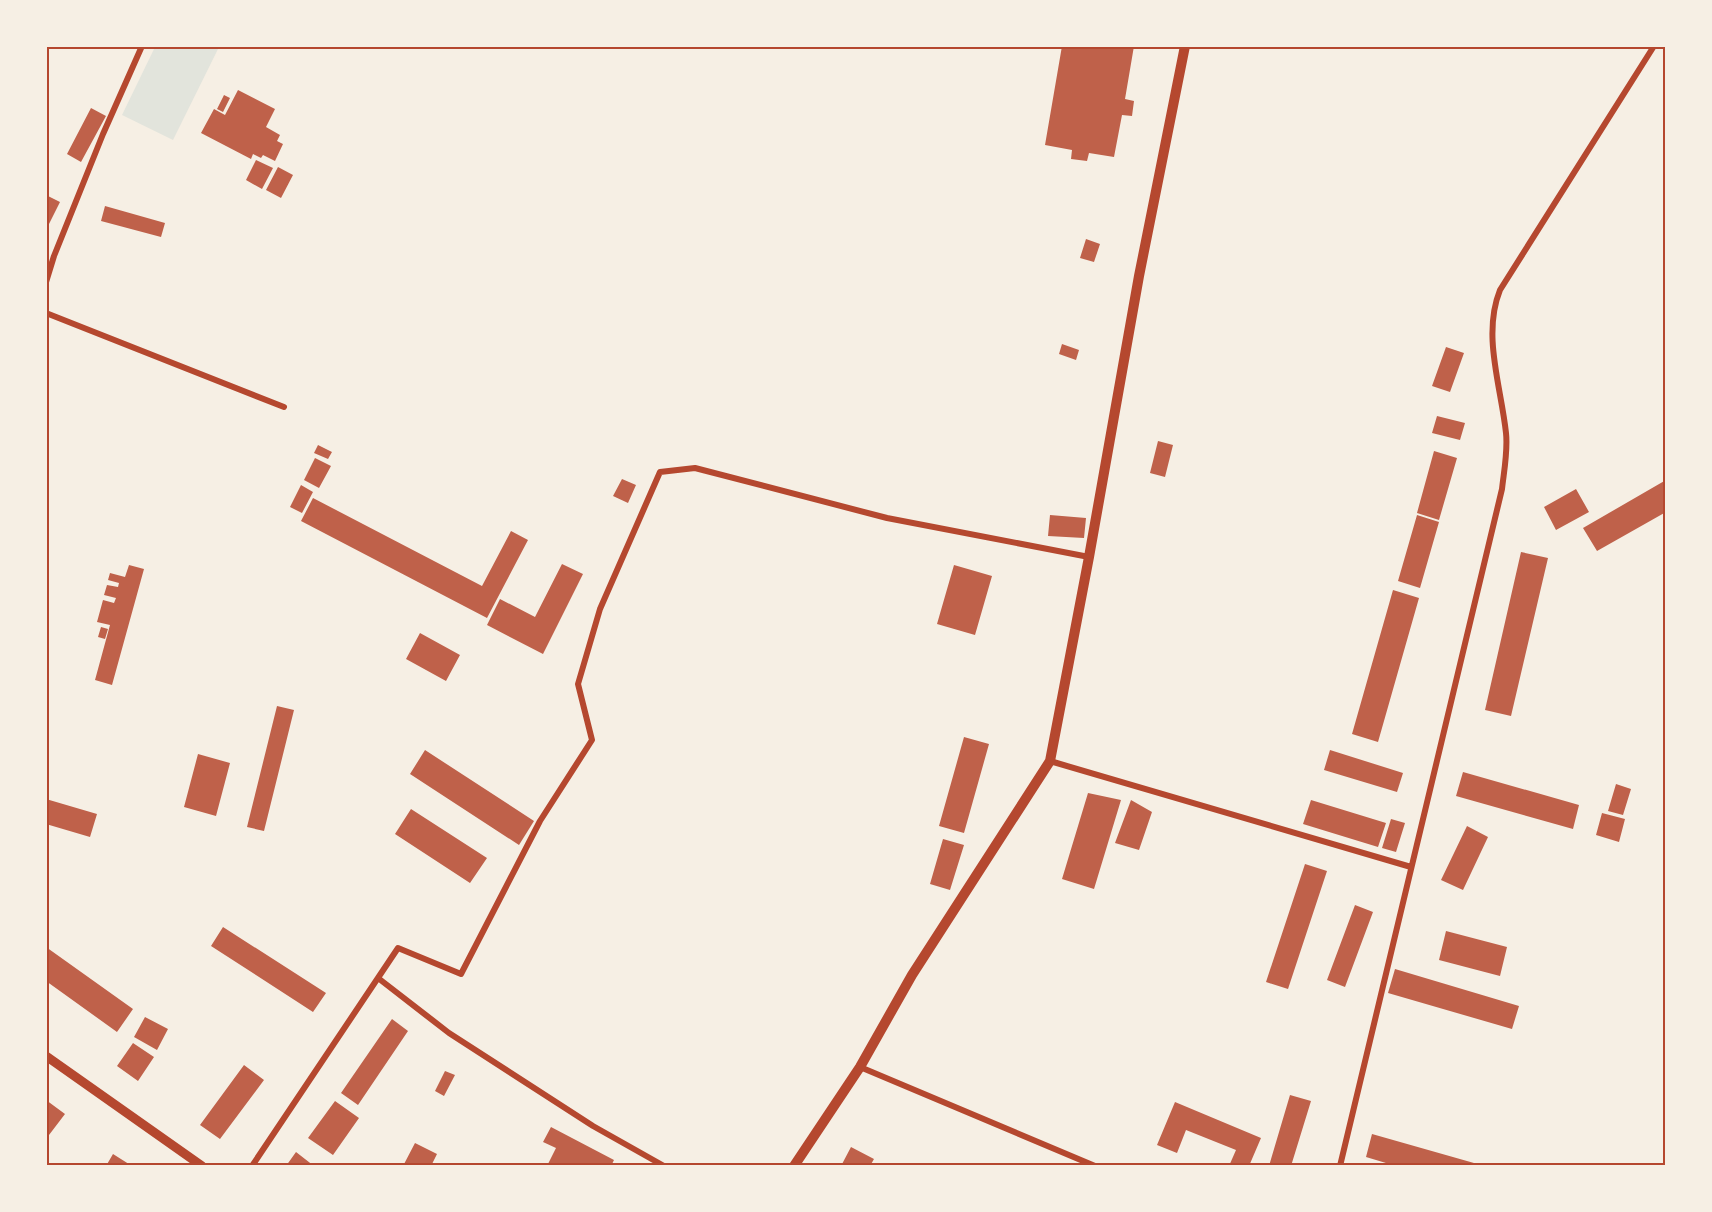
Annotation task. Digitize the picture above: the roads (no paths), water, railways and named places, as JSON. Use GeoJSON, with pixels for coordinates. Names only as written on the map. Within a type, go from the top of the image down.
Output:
{"type":"FeatureCollection","features":[{"type":"Feature","properties":{"kind":"main road"},"geometry":{"type":"LineString","coordinates":[[794,1166],[860,1067],[912,975],[1050,761],[1139,276],[1185,46]]}},
{"type":"Feature","properties":{"kind":"street"},"geometry":{"type":"LineString","coordinates":[[46,282],[54,256],[103,134],[142,46]]}},
{"type":"Feature","properties":{"kind":"street"},"geometry":{"type":"LineString","coordinates":[[1340,1166],[1502,489],[1506,436],[1491,322],[1494,305],[1500,290],[1653,46]]}},
{"type":"Feature","properties":{"kind":"street"},"geometry":{"type":"LineString","coordinates":[[46,313],[284,407]]}},
{"type":"Feature","properties":{"kind":"street"},"geometry":{"type":"LineString","coordinates":[[252,1166],[398,948],[461,974],[540,821],[592,740],[578,684],[600,609],[660,472],[695,468],[887,518],[1089,557]]}},
{"type":"Feature","properties":{"kind":"street"},"geometry":{"type":"LineString","coordinates":[[1050,761],[1411,867]]}},
{"type":"Feature","properties":{"kind":"street"},"geometry":{"type":"LineString","coordinates":[[378,978],[449,1033],[593,1126],[664,1166]]}},
{"type":"Feature","properties":{"kind":"street"},"geometry":{"type":"LineString","coordinates":[[46,1056],[202,1166]]}},
{"type":"Feature","properties":{"kind":"street"},"geometry":{"type":"LineString","coordinates":[[860,1067],[1095,1166]]}}]}
